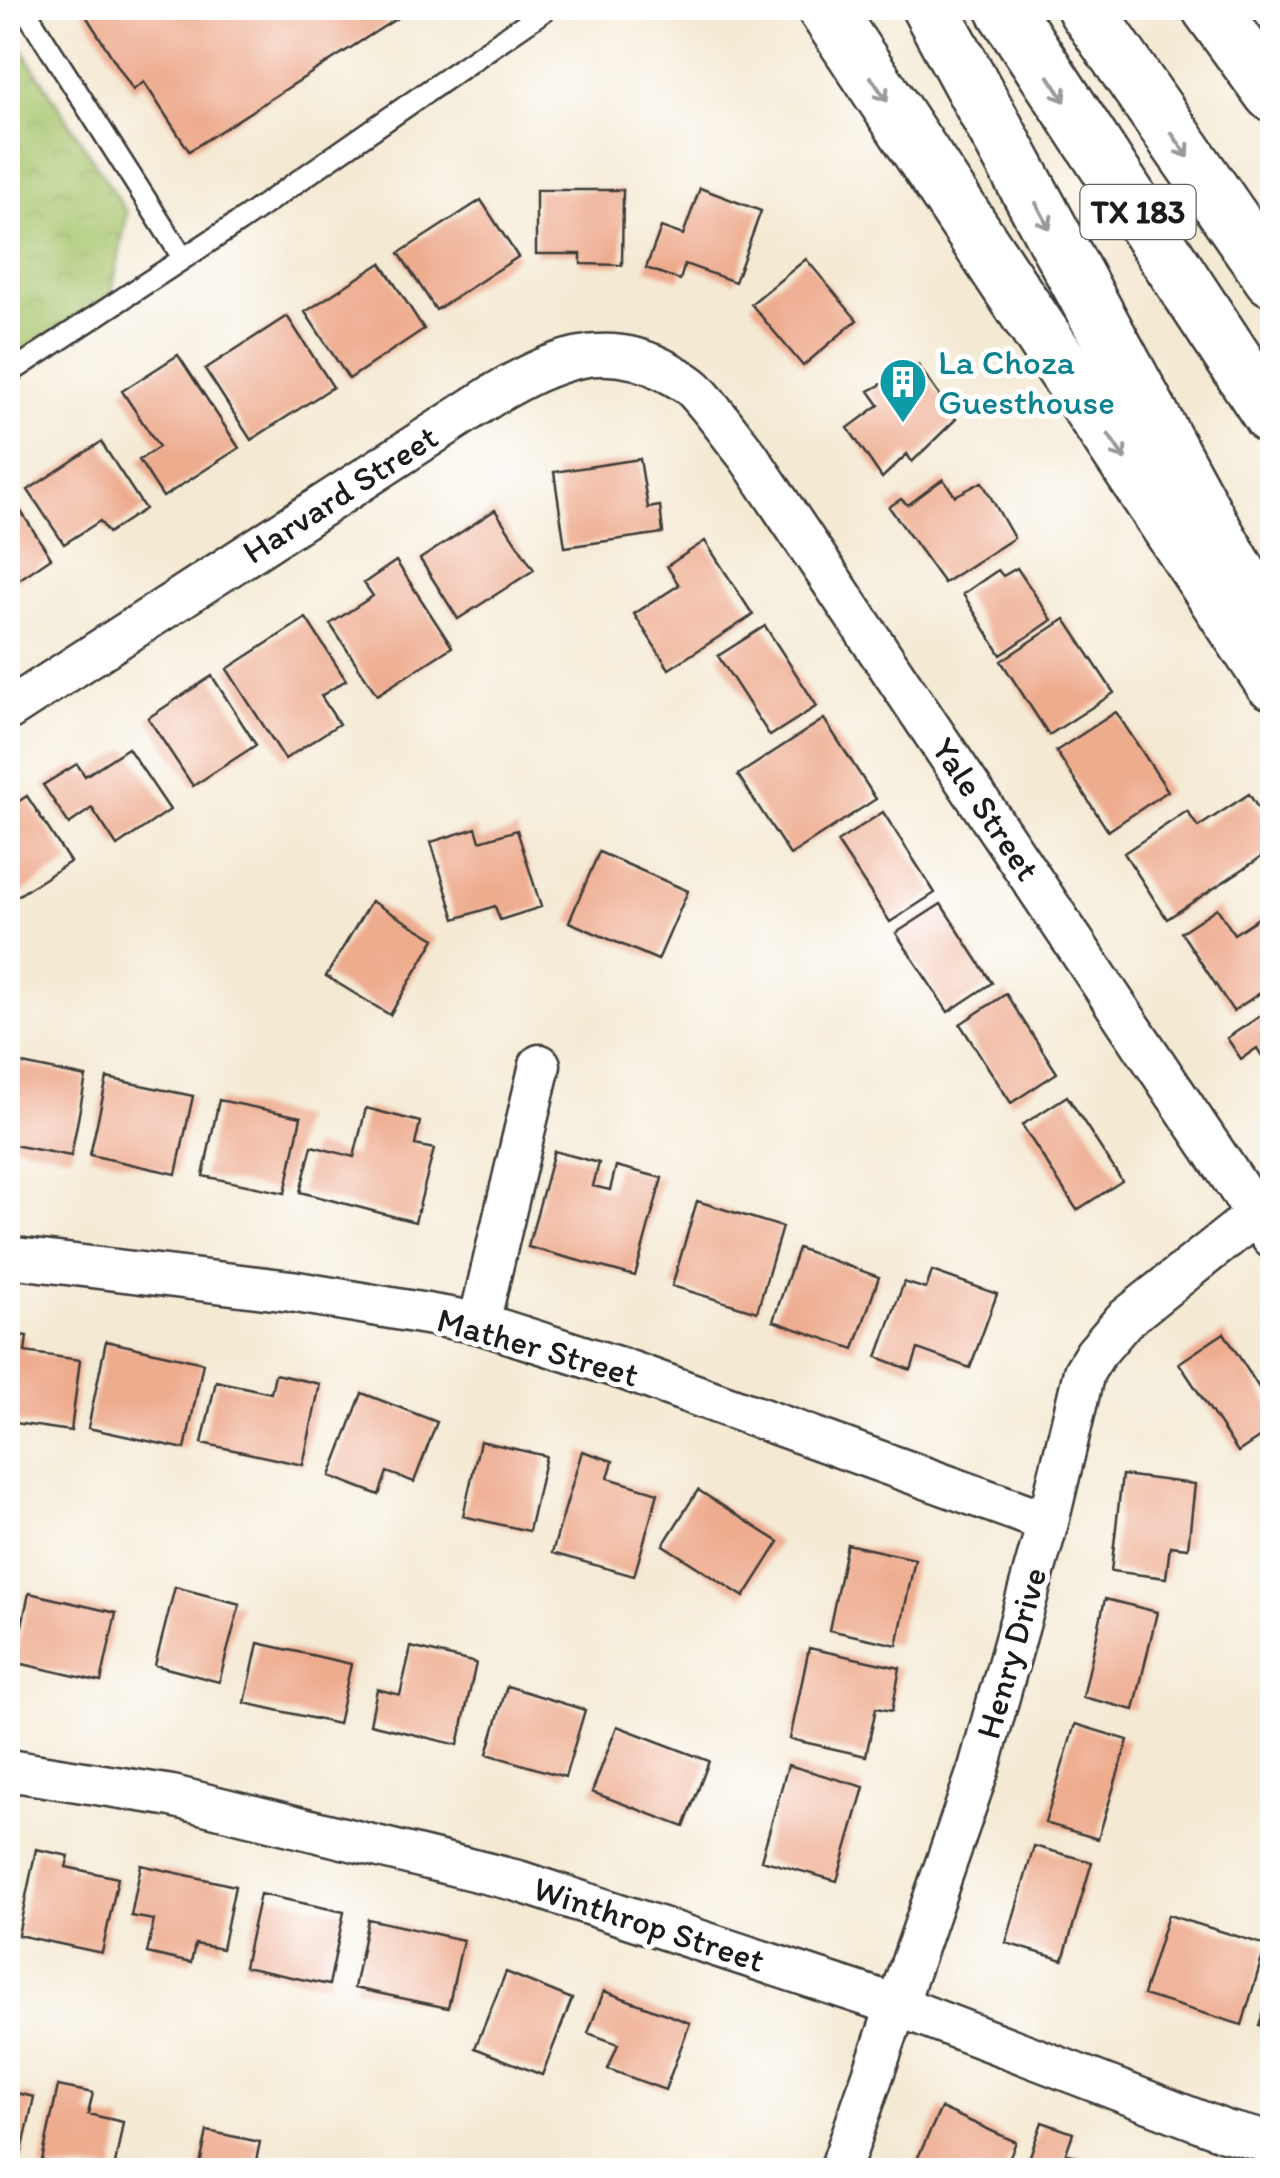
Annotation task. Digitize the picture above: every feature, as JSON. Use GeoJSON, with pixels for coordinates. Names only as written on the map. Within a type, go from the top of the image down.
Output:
{"type":"FeatureCollection","features":[{"type":"Feature","properties":{"kind":"main road"},"geometry":{"type":"LineString","coordinates":[[826,8],[1272,682]]}},
{"type":"Feature","properties":{"kind":"main road"},"geometry":{"type":"LineString","coordinates":[[930,8],[1272,631]]}},
{"type":"Feature","properties":{"kind":"main road","name":"TX 183"},"geometry":{"type":"LineString","coordinates":[[1004,8],[1272,417]]}},
{"type":"Feature","properties":{"kind":"main road"},"geometry":{"type":"LineString","coordinates":[[1085,8],[1272,278]]}},
{"type":"Feature","properties":{"kind":"main road"},"geometry":{"type":"LineString","coordinates":[[1126,8],[1272,215]]}},
{"type":"Feature","properties":{"kind":"main road"},"geometry":{"type":"LineString","coordinates":[[1210,8],[1272,93]]}},
{"type":"Feature","properties":{"kind":"street","name":"Harvard Street"},"geometry":{"type":"LineString","coordinates":[[8,710],[493,395],[538,370],[568,359],[601,354],[652,363],[691,386]]}},
{"type":"Feature","properties":{"kind":"street","name":"Yale Street"},"geometry":{"type":"LineString","coordinates":[[691,386],[748,456],[1267,1217]]}},
{"type":"Feature","properties":{"kind":"street"},"geometry":{"type":"LineString","coordinates":[[479,1323],[540,1064]]}},
{"type":"Feature","properties":{"kind":"street","name":"Henry Drive"},"geometry":{"type":"LineString","coordinates":[[840,2170],[979,1768],[1048,1522],[1084,1372],[1095,1354],[1140,1306],[1267,1217]]}},
{"type":"Feature","properties":{"kind":"street","name":"Mather Street"},"geometry":{"type":"LineString","coordinates":[[8,1257],[292,1292],[479,1323],[626,1370],[1048,1522]]}},
{"type":"Feature","properties":{"kind":"street","name":"Winthrop Street"},"geometry":{"type":"LineString","coordinates":[[8,1770],[172,1796],[518,1881],[896,2004],[1225,2131],[1272,2143]]}},
{"type":"Feature","properties":{"kind":"lane"},"geometry":{"type":"LineString","coordinates":[[24,8],[183,258]]}},
{"type":"Feature","properties":{"kind":"lane"},"geometry":{"type":"LineString","coordinates":[[8,374],[239,222],[548,8]]}},
{"type":"Feature","properties":{"kind":"green space"},"geometry":{"type":"Polygon","coordinates":[[[8,27],[127,213],[112,293],[8,361],[8,27]]]}},
{"type":"Feature","properties":{"kind":"building"},"geometry":{"type":"Polygon","coordinates":[[[81,8],[413,8],[189,151],[144,82],[133,90],[81,8]]]}},
{"type":"Feature","properties":{"kind":"building"},"geometry":{"type":"Polygon","coordinates":[[[700,188],[761,211],[735,282],[685,264],[680,280],[646,268],[661,227],[683,235],[700,188]]]}},
{"type":"Feature","properties":{"kind":"building"},"geometry":{"type":"Polygon","coordinates":[[[536,190],[623,190],[622,265],[581,264],[581,254],[536,254],[536,190]]]}},
{"type":"Feature","properties":{"kind":"building"},"geometry":{"type":"Polygon","coordinates":[[[481,200],[518,257],[436,310],[399,253],[481,200]]]}},
{"type":"Feature","properties":{"kind":"building"},"geometry":{"type":"Polygon","coordinates":[[[806,259],[857,320],[803,366],[751,304],[806,259]]]}},
{"type":"Feature","properties":{"kind":"building"},"geometry":{"type":"Polygon","coordinates":[[[381,263],[424,329],[349,379],[305,312],[381,263]]]}},
{"type":"Feature","properties":{"kind":"building"},"geometry":{"type":"Polygon","coordinates":[[[287,316],[333,387],[251,440],[205,369],[287,316]]]}},
{"type":"Feature","properties":{"kind":"building"},"geometry":{"type":"Polygon","coordinates":[[[178,355],[239,448],[163,497],[139,460],[159,447],[122,391],[178,355]]]}},
{"type":"Feature","properties":{"kind":"building","name":"La Choza Guesthouse"},"geometry":{"type":"Polygon","coordinates":[[[918,365],[956,419],[912,462],[907,454],[882,478],[848,428],[879,405],[869,391],[918,365]]]}},
{"type":"Feature","properties":{"kind":"building"},"geometry":{"type":"Polygon","coordinates":[[[101,442],[145,509],[108,533],[100,521],[64,544],[28,490],[101,442]]]}},
{"type":"Feature","properties":{"kind":"building"},"geometry":{"type":"Polygon","coordinates":[[[640,459],[648,508],[660,506],[663,533],[565,547],[554,472],[640,459]]]}},
{"type":"Feature","properties":{"kind":"building"},"geometry":{"type":"Polygon","coordinates":[[[943,479],[955,496],[982,482],[1014,538],[944,583],[889,507],[901,499],[908,505],[943,479]]]}},
{"type":"Feature","properties":{"kind":"building"},"geometry":{"type":"Polygon","coordinates":[[[8,491],[51,558],[8,587],[8,491]]]}},
{"type":"Feature","properties":{"kind":"building"},"geometry":{"type":"Polygon","coordinates":[[[495,510],[534,570],[458,619],[420,559],[495,510]]]}},
{"type":"Feature","properties":{"kind":"building"},"geometry":{"type":"Polygon","coordinates":[[[705,541],[753,615],[669,669],[634,614],[679,585],[667,566],[705,541]]]}},
{"type":"Feature","properties":{"kind":"building"},"geometry":{"type":"Polygon","coordinates":[[[396,561],[452,647],[377,695],[330,624],[373,596],[364,583],[396,561]]]}},
{"type":"Feature","properties":{"kind":"building"},"geometry":{"type":"Polygon","coordinates":[[[1017,568],[1052,620],[1001,655],[963,594],[998,570],[1003,576],[1017,568]]]}},
{"type":"Feature","properties":{"kind":"building"},"geometry":{"type":"Polygon","coordinates":[[[306,618],[346,680],[321,696],[339,724],[285,759],[227,669],[306,618]]]}},
{"type":"Feature","properties":{"kind":"building"},"geometry":{"type":"Polygon","coordinates":[[[1065,619],[1114,693],[1049,735],[1001,661],[1065,619]]]}},
{"type":"Feature","properties":{"kind":"building"},"geometry":{"type":"Polygon","coordinates":[[[765,626],[817,706],[770,736],[718,656],[765,626]]]}},
{"type":"Feature","properties":{"kind":"building"},"geometry":{"type":"Polygon","coordinates":[[[212,676],[256,745],[193,786],[148,718],[212,676]]]}},
{"type":"Feature","properties":{"kind":"building"},"geometry":{"type":"Polygon","coordinates":[[[1116,712],[1168,791],[1108,831],[1056,751],[1116,712]]]}},
{"type":"Feature","properties":{"kind":"building"},"geometry":{"type":"Polygon","coordinates":[[[824,719],[876,799],[790,855],[738,775],[824,719]]]}},
{"type":"Feature","properties":{"kind":"building"},"geometry":{"type":"Polygon","coordinates":[[[128,748],[170,810],[117,846],[92,808],[69,824],[43,785],[77,764],[85,776],[128,748]]]}},
{"type":"Feature","properties":{"kind":"building"},"geometry":{"type":"Polygon","coordinates":[[[1249,794],[1272,830],[1272,850],[1167,919],[1124,853],[1187,811],[1198,827],[1249,794]]]}},
{"type":"Feature","properties":{"kind":"building"},"geometry":{"type":"Polygon","coordinates":[[[27,796],[70,862],[8,902],[8,808],[27,796]]]}},
{"type":"Feature","properties":{"kind":"building"},"geometry":{"type":"Polygon","coordinates":[[[883,812],[935,893],[890,922],[837,842],[883,812]]]}},
{"type":"Feature","properties":{"kind":"building"},"geometry":{"type":"Polygon","coordinates":[[[476,828],[480,841],[517,830],[541,907],[500,920],[495,906],[455,919],[431,842],[476,828]]]}},
{"type":"Feature","properties":{"kind":"building"},"geometry":{"type":"Polygon","coordinates":[[[599,852],[688,891],[658,960],[569,922],[599,852]]]}},
{"type":"Feature","properties":{"kind":"building"},"geometry":{"type":"Polygon","coordinates":[[[371,901],[435,939],[390,1015],[326,976],[371,901]]]}},
{"type":"Feature","properties":{"kind":"building"},"geometry":{"type":"Polygon","coordinates":[[[941,904],[992,983],[948,1012],[896,933],[941,904]]]}},
{"type":"Feature","properties":{"kind":"building"},"geometry":{"type":"Polygon","coordinates":[[[1217,908],[1234,934],[1272,909],[1272,985],[1233,1011],[1181,932],[1217,908]]]}},
{"type":"Feature","properties":{"kind":"building"},"geometry":{"type":"Polygon","coordinates":[[[1006,994],[1057,1073],[1011,1103],[960,1024],[1006,994]]]}},
{"type":"Feature","properties":{"kind":"building"},"geometry":{"type":"Polygon","coordinates":[[[1272,1008],[1272,1072],[1257,1048],[1241,1059],[1227,1038],[1272,1008]]]}},
{"type":"Feature","properties":{"kind":"building"},"geometry":{"type":"Polygon","coordinates":[[[8,1061],[86,1077],[71,1156],[8,1144],[8,1061]]]}},
{"type":"Feature","properties":{"kind":"building"},"geometry":{"type":"Polygon","coordinates":[[[107,1078],[193,1096],[176,1174],[90,1155],[107,1078]]]}},
{"type":"Feature","properties":{"kind":"building"},"geometry":{"type":"Polygon","coordinates":[[[1067,1096],[1122,1181],[1077,1210],[1022,1125],[1067,1096]]]}},
{"type":"Feature","properties":{"kind":"building"},"geometry":{"type":"Polygon","coordinates":[[[219,1100],[301,1117],[285,1193],[203,1176],[219,1100]]]}},
{"type":"Feature","properties":{"kind":"building"},"geometry":{"type":"Polygon","coordinates":[[[366,1108],[420,1122],[415,1145],[434,1149],[415,1222],[300,1192],[312,1146],[354,1157],[366,1108]]]}},
{"type":"Feature","properties":{"kind":"building"},"geometry":{"type":"Polygon","coordinates":[[[554,1151],[599,1163],[593,1186],[610,1190],[616,1166],[662,1178],[635,1276],[528,1247],[554,1151]]]}},
{"type":"Feature","properties":{"kind":"building"},"geometry":{"type":"Polygon","coordinates":[[[697,1201],[782,1227],[757,1312],[672,1286],[697,1201]]]}},
{"type":"Feature","properties":{"kind":"building"},"geometry":{"type":"Polygon","coordinates":[[[798,1248],[879,1277],[854,1349],[773,1321],[798,1248]]]}},
{"type":"Feature","properties":{"kind":"building"},"geometry":{"type":"Polygon","coordinates":[[[932,1271],[997,1294],[970,1368],[918,1349],[911,1370],[877,1357],[904,1282],[926,1289],[932,1271]]]}},
{"type":"Feature","properties":{"kind":"building"},"geometry":{"type":"Polygon","coordinates":[[[8,1333],[27,1336],[25,1352],[80,1360],[71,1431],[8,1422],[8,1333]]]}},
{"type":"Feature","properties":{"kind":"building"},"geometry":{"type":"Polygon","coordinates":[[[1224,1333],[1272,1408],[1272,1429],[1238,1452],[1179,1363],[1224,1333]]]}},
{"type":"Feature","properties":{"kind":"building"},"geometry":{"type":"Polygon","coordinates":[[[106,1341],[203,1363],[185,1449],[88,1428],[106,1341]]]}},
{"type":"Feature","properties":{"kind":"building"},"geometry":{"type":"Polygon","coordinates":[[[275,1374],[320,1384],[303,1465],[202,1443],[216,1381],[271,1393],[275,1374]]]}},
{"type":"Feature","properties":{"kind":"building"},"geometry":{"type":"Polygon","coordinates":[[[362,1393],[437,1422],[414,1482],[387,1472],[379,1495],[330,1476],[362,1393]]]}},
{"type":"Feature","properties":{"kind":"building"},"geometry":{"type":"Polygon","coordinates":[[[480,1441],[546,1456],[529,1531],[463,1516],[480,1441]]]}},
{"type":"Feature","properties":{"kind":"building"},"geometry":{"type":"Polygon","coordinates":[[[582,1451],[613,1461],[608,1478],[658,1493],[634,1576],[552,1553],[582,1451]]]}},
{"type":"Feature","properties":{"kind":"building"},"geometry":{"type":"Polygon","coordinates":[[[1122,1475],[1195,1484],[1188,1548],[1170,1546],[1166,1578],[1111,1571],[1122,1475]]]}},
{"type":"Feature","properties":{"kind":"building"},"geometry":{"type":"Polygon","coordinates":[[[698,1490],[779,1542],[744,1597],[663,1545],[698,1490]]]}},
{"type":"Feature","properties":{"kind":"building"},"geometry":{"type":"Polygon","coordinates":[[[847,1544],[915,1559],[897,1645],[829,1630],[847,1544]]]}},
{"type":"Feature","properties":{"kind":"building"},"geometry":{"type":"Polygon","coordinates":[[[175,1587],[240,1604],[219,1682],[155,1665],[175,1587]]]}},
{"type":"Feature","properties":{"kind":"building"},"geometry":{"type":"Polygon","coordinates":[[[29,1593],[116,1613],[101,1682],[14,1662],[29,1593]]]}},
{"type":"Feature","properties":{"kind":"building"},"geometry":{"type":"Polygon","coordinates":[[[1105,1599],[1157,1612],[1134,1710],[1083,1697],[1105,1599]]]}},
{"type":"Feature","properties":{"kind":"building"},"geometry":{"type":"Polygon","coordinates":[[[258,1643],[351,1664],[338,1724],[245,1703],[258,1643]]]}},
{"type":"Feature","properties":{"kind":"building"},"geometry":{"type":"Polygon","coordinates":[[[411,1647],[476,1663],[458,1745],[370,1724],[377,1689],[400,1695],[411,1647]]]}},
{"type":"Feature","properties":{"kind":"building"},"geometry":{"type":"Polygon","coordinates":[[[809,1648],[900,1668],[892,1711],[876,1708],[866,1756],[790,1739],[809,1648]]]}},
{"type":"Feature","properties":{"kind":"building"},"geometry":{"type":"Polygon","coordinates":[[[507,1686],[585,1710],[565,1777],[487,1754],[507,1686]]]}},
{"type":"Feature","properties":{"kind":"building"},"geometry":{"type":"Polygon","coordinates":[[[1075,1724],[1128,1740],[1098,1839],[1045,1823],[1075,1724]]]}},
{"type":"Feature","properties":{"kind":"building"},"geometry":{"type":"Polygon","coordinates":[[[617,1726],[709,1761],[684,1827],[592,1792],[617,1726]]]}},
{"type":"Feature","properties":{"kind":"building"},"geometry":{"type":"Polygon","coordinates":[[[788,1765],[864,1787],[837,1881],[761,1860],[788,1765]]]}},
{"type":"Feature","properties":{"kind":"building"},"geometry":{"type":"Polygon","coordinates":[[[1034,1846],[1092,1862],[1063,1960],[1006,1943],[1034,1846]]]}},
{"type":"Feature","properties":{"kind":"building"},"geometry":{"type":"Polygon","coordinates":[[[36,1849],[69,1856],[66,1867],[118,1878],[102,1953],[18,1935],[36,1849]]]}},
{"type":"Feature","properties":{"kind":"building"},"geometry":{"type":"Polygon","coordinates":[[[141,1865],[235,1886],[222,1949],[195,1944],[191,1963],[147,1953],[154,1920],[131,1916],[141,1865]]]}},
{"type":"Feature","properties":{"kind":"building"},"geometry":{"type":"Polygon","coordinates":[[[260,1894],[344,1912],[329,1985],[244,1967],[260,1894]]]}},
{"type":"Feature","properties":{"kind":"building"},"geometry":{"type":"Polygon","coordinates":[[[1168,1915],[1266,1945],[1242,2025],[1143,1995],[1168,1915]]]}},
{"type":"Feature","properties":{"kind":"building"},"geometry":{"type":"Polygon","coordinates":[[[368,1919],[463,1940],[448,2008],[354,1988],[368,1919]]]}},
{"type":"Feature","properties":{"kind":"building"},"geometry":{"type":"Polygon","coordinates":[[[506,1972],[572,1999],[542,2075],[475,2048],[506,1972]]]}},
{"type":"Feature","properties":{"kind":"building"},"geometry":{"type":"Polygon","coordinates":[[[1272,1989],[1272,2030],[1259,2025],[1272,1989]]]}},
{"type":"Feature","properties":{"kind":"building"},"geometry":{"type":"Polygon","coordinates":[[[604,1991],[690,2023],[665,2090],[608,2069],[618,2044],[588,2033],[604,1991]]]}},
{"type":"Feature","properties":{"kind":"building"},"geometry":{"type":"Polygon","coordinates":[[[58,2086],[93,2093],[88,2114],[123,2122],[114,2170],[40,2170],[58,2086]]]}},
{"type":"Feature","properties":{"kind":"building"},"geometry":{"type":"Polygon","coordinates":[[[8,2091],[34,2097],[18,2170],[8,2170],[8,2091]]]}},
{"type":"Feature","properties":{"kind":"building"},"geometry":{"type":"Polygon","coordinates":[[[941,2108],[1016,2142],[1004,2170],[912,2170],[941,2108]]]}},
{"type":"Feature","properties":{"kind":"building"},"geometry":{"type":"Polygon","coordinates":[[[1042,2122],[1073,2133],[1066,2153],[1115,2170],[1025,2170],[1042,2122]]]}},
{"type":"Feature","properties":{"kind":"building"},"geometry":{"type":"Polygon","coordinates":[[[207,2131],[260,2142],[254,2170],[199,2170],[207,2131]]]}},
{"type":"Feature","properties":{"kind":"place","name":"La Choza Guesthouse"},"geometry":{"type":"Point","coordinates":[903,424]}}]}
